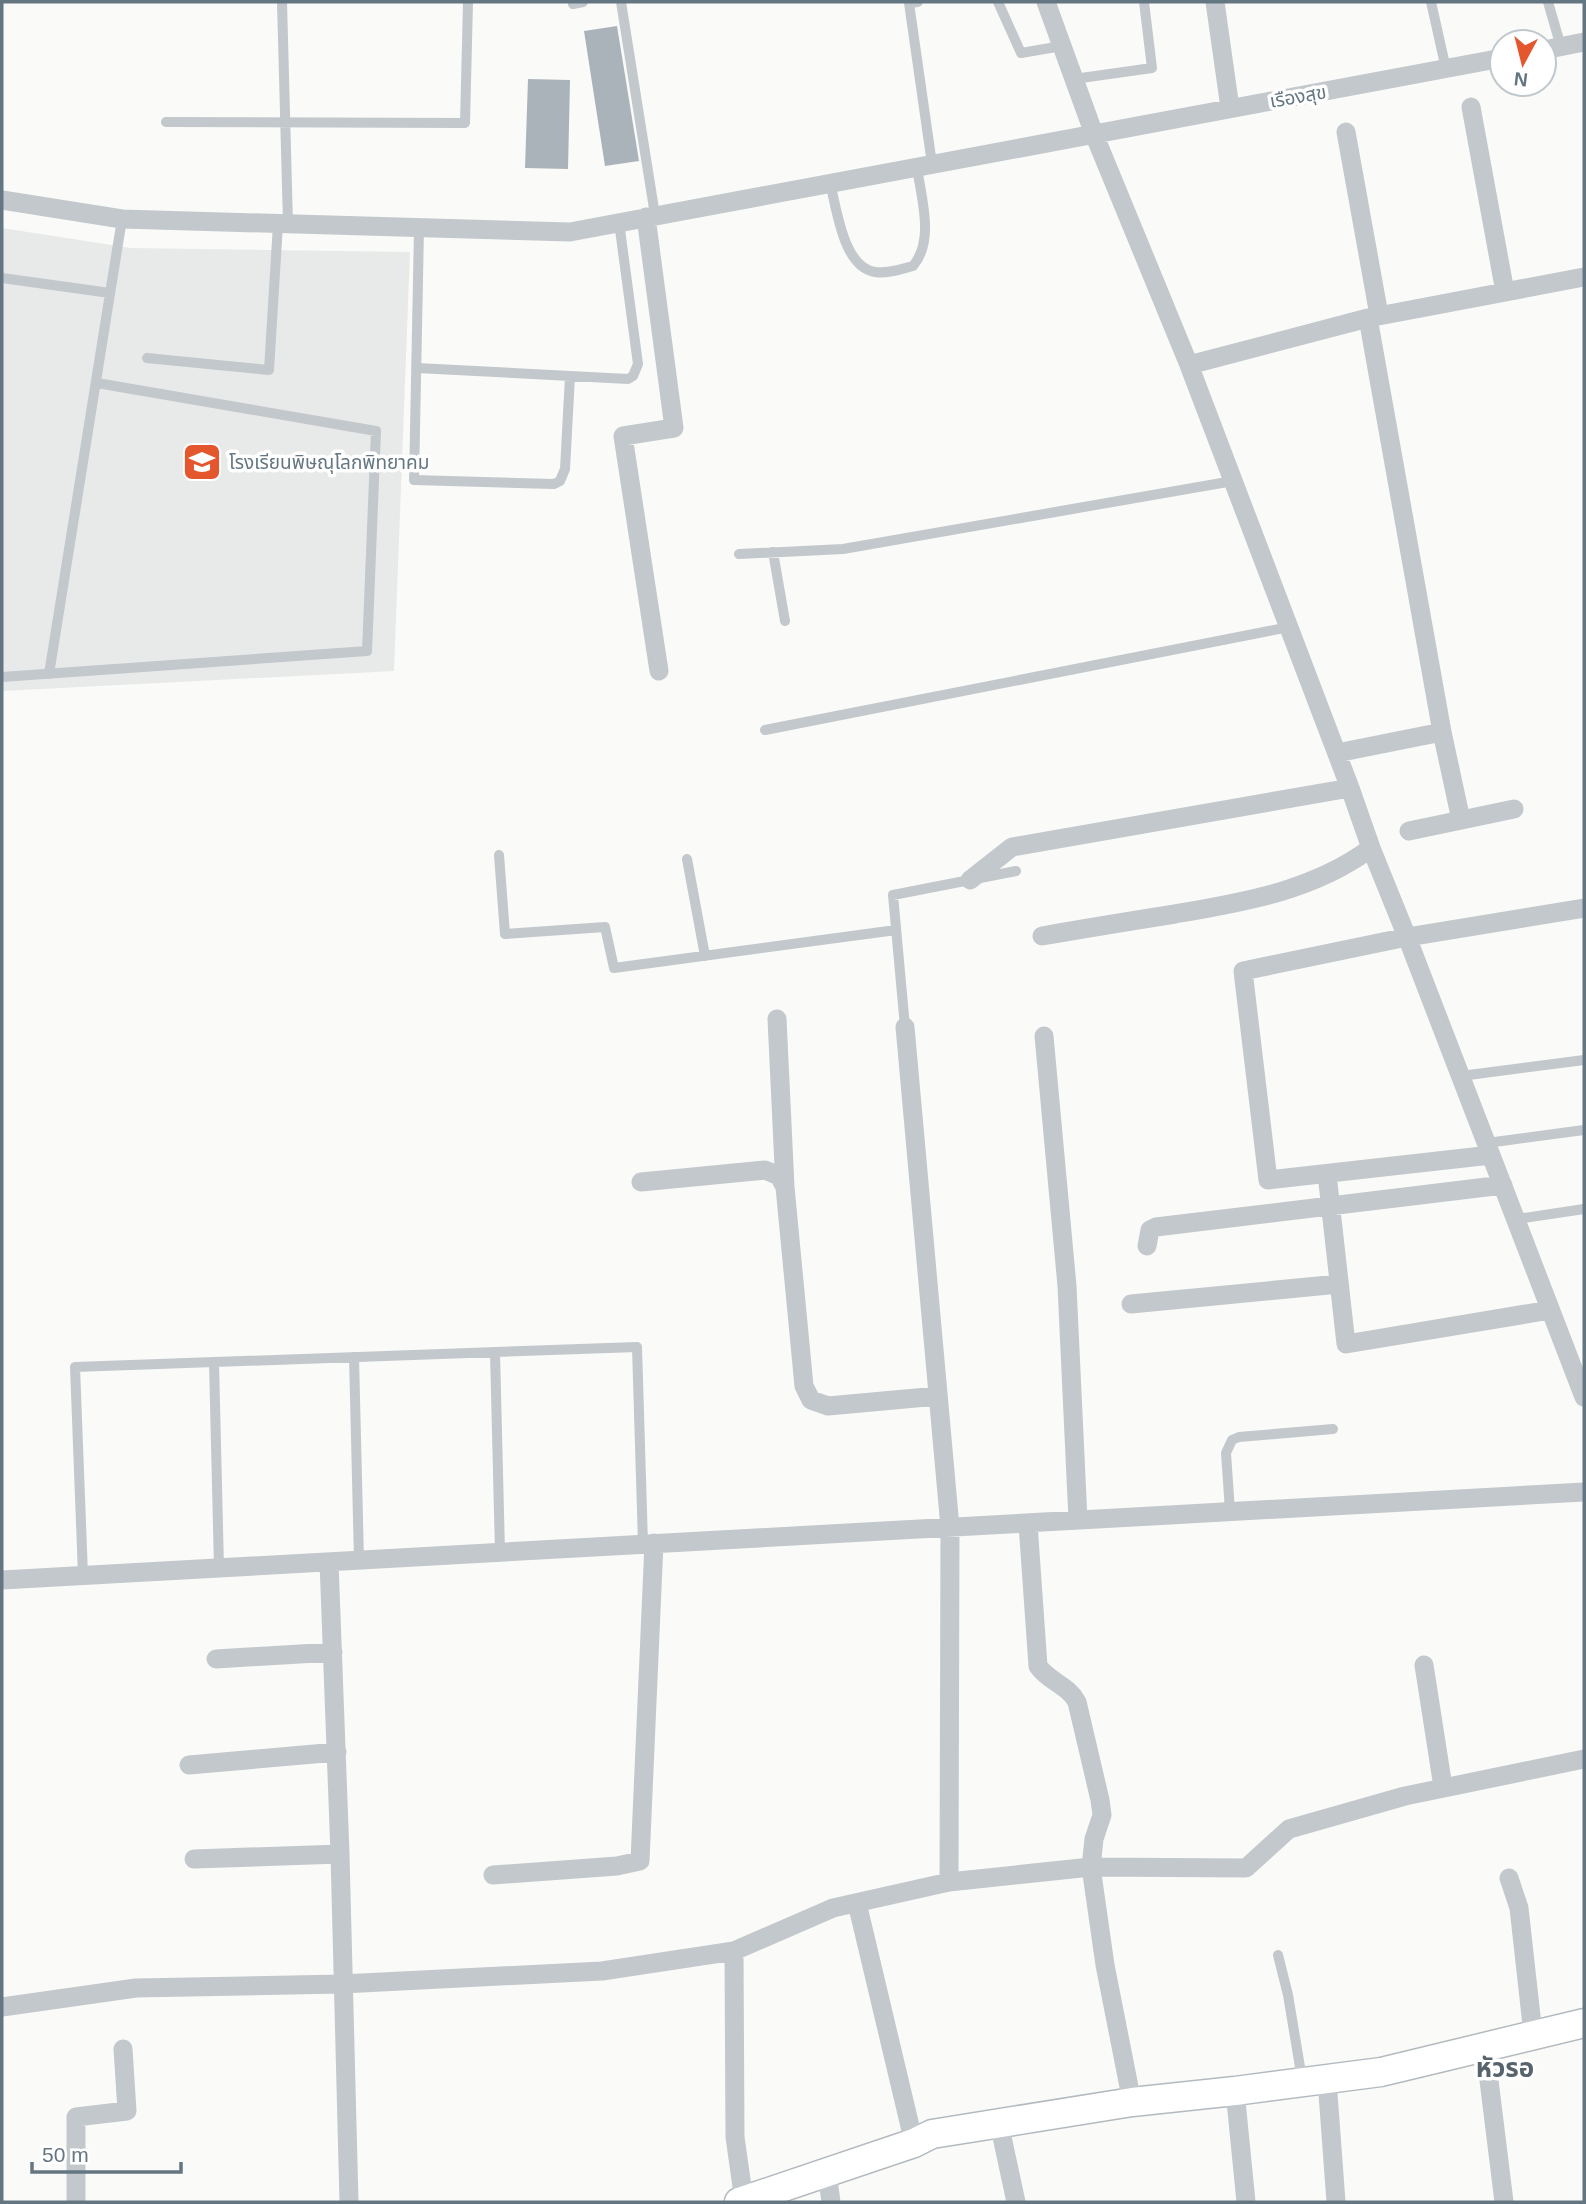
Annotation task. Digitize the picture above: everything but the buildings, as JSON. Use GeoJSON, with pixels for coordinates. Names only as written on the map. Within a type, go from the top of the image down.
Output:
{"type":"FeatureCollection","features":[{"type":"Feature","properties":{"kind":"main road"},"geometry":{"type":"LineString","coordinates":[[741,2202],[914,2143],[932,2134],[1132,2102],[1381,2072],[1584,2023]]}},
{"type":"Feature","properties":{"kind":"street"},"geometry":{"type":"LineString","coordinates":[[1046,2],[1094,134],[1189,365],[1371,848],[1584,1397]]}},
{"type":"Feature","properties":{"kind":"street"},"geometry":{"type":"LineString","coordinates":[[1215,2],[1230,108]]}},
{"type":"Feature","properties":{"kind":"street"},"geometry":{"type":"LineString","coordinates":[[1558,47],[1584,42]]}},
{"type":"Feature","properties":{"kind":"street","name":"เรืองสุข"},"geometry":{"type":"LineString","coordinates":[[2,200],[122,219],[570,232],[1488,61]]}},
{"type":"Feature","properties":{"kind":"street"},"geometry":{"type":"LineString","coordinates":[[1471,107],[1505,292]]}},
{"type":"Feature","properties":{"kind":"street"},"geometry":{"type":"LineString","coordinates":[[1346,132],[1443,732],[1461,820]]}},
{"type":"Feature","properties":{"kind":"street"},"geometry":{"type":"LineString","coordinates":[[650,216],[674,428],[623,436],[659,671]]}},
{"type":"Feature","properties":{"kind":"street"},"geometry":{"type":"LineString","coordinates":[[1189,365],[1374,317],[1584,277]]}},
{"type":"Feature","properties":{"kind":"street"},"geometry":{"type":"LineString","coordinates":[[1337,752],[1443,732]]}},
{"type":"Feature","properties":{"kind":"street"},"geometry":{"type":"LineString","coordinates":[[970,880],[1012,847],[1350,788]]}},
{"type":"Feature","properties":{"kind":"street"},"geometry":{"type":"LineString","coordinates":[[1409,831],[1514,809]]}},
{"type":"Feature","properties":{"kind":"street"},"geometry":{"type":"LineString","coordinates":[[1042,936],[1243,902],[1314,881],[1347,865],[1371,848]]}},
{"type":"Feature","properties":{"kind":"street"},"geometry":{"type":"LineString","coordinates":[[1489,1149],[1327,1174],[1268,1180],[1243,971],[1407,937],[1584,908]]}},
{"type":"Feature","properties":{"kind":"street"},"geometry":{"type":"LineString","coordinates":[[777,1019],[785,1187],[804,1386],[811,1400],[828,1406],[938,1396]]}},
{"type":"Feature","properties":{"kind":"street"},"geometry":{"type":"LineString","coordinates":[[905,1027],[950,1527],[949,1882]]}},
{"type":"Feature","properties":{"kind":"street"},"geometry":{"type":"LineString","coordinates":[[1044,1036],[1067,1286],[1078,1520]]}},
{"type":"Feature","properties":{"kind":"street"},"geometry":{"type":"LineString","coordinates":[[641,1182],[765,1170],[779,1176],[785,1187]]}},
{"type":"Feature","properties":{"kind":"street"},"geometry":{"type":"LineString","coordinates":[[1327,1174],[1346,1344],[1550,1310]]}},
{"type":"Feature","properties":{"kind":"street"},"geometry":{"type":"LineString","coordinates":[[1147,1246],[1150,1230],[1156,1227],[1503,1185]]}},
{"type":"Feature","properties":{"kind":"street"},"geometry":{"type":"LineString","coordinates":[[1131,1304],[1339,1284]]}},
{"type":"Feature","properties":{"kind":"street"},"geometry":{"type":"LineString","coordinates":[[2,1580],[1584,1492]]}},
{"type":"Feature","properties":{"kind":"street"},"geometry":{"type":"LineString","coordinates":[[1028,1524],[1038,1667],[1071,1691],[1077,1702],[1100,1800],[1102,1815],[1094,1839],[1091,1867],[1105,1965],[1132,2102]]}},
{"type":"Feature","properties":{"kind":"street"},"geometry":{"type":"LineString","coordinates":[[494,1875],[617,1866],[640,1861],[649,1544]]}},
{"type":"Feature","properties":{"kind":"street"},"geometry":{"type":"LineString","coordinates":[[329,1562],[349,2202]]}},
{"type":"Feature","properties":{"kind":"street"},"geometry":{"type":"LineString","coordinates":[[216,1658],[333,1652]]}},
{"type":"Feature","properties":{"kind":"street"},"geometry":{"type":"LineString","coordinates":[[1423,1665],[1443,1787]]}},
{"type":"Feature","properties":{"kind":"street"},"geometry":{"type":"LineString","coordinates":[[189,1765],[337,1752]]}},
{"type":"Feature","properties":{"kind":"street"},"geometry":{"type":"LineString","coordinates":[[2,2007],[136,1988],[342,1984],[602,1970],[734,1951],[833,1908],[949,1882],[1091,1867],[1245,1868],[1289,1829],[1405,1796],[1584,1759]]}},
{"type":"Feature","properties":{"kind":"street"},"geometry":{"type":"LineString","coordinates":[[194,1859],[340,1854]]}},
{"type":"Feature","properties":{"kind":"street"},"geometry":{"type":"LineString","coordinates":[[1509,1878],[1519,1908],[1533,2035]]}},
{"type":"Feature","properties":{"kind":"street"},"geometry":{"type":"LineString","coordinates":[[857,1903],[914,2143]]}},
{"type":"Feature","properties":{"kind":"street"},"geometry":{"type":"LineString","coordinates":[[734,1951],[735,2137],[741,2202]]}},
{"type":"Feature","properties":{"kind":"street"},"geometry":{"type":"LineString","coordinates":[[1485,2048],[1504,2202]]}},
{"type":"Feature","properties":{"kind":"street"},"geometry":{"type":"LineString","coordinates":[[76,2202],[76,2117],[127,2111],[123,2049]]}},
{"type":"Feature","properties":{"kind":"street"},"geometry":{"type":"LineString","coordinates":[[1315,2082],[1336,2202]]}},
{"type":"Feature","properties":{"kind":"street"},"geometry":{"type":"LineString","coordinates":[[1235,2091],[1247,2202]]}},
{"type":"Feature","properties":{"kind":"street"},"geometry":{"type":"LineString","coordinates":[[999,2123],[1016,2202]]}},
{"type":"Feature","properties":{"kind":"street"},"geometry":{"type":"LineString","coordinates":[[827,2172],[831,2202]]}},
{"type":"Feature","properties":{"kind":"lane"},"geometry":{"type":"LineString","coordinates":[[147,358],[269,370],[283,224],[285,122],[282,2]]}},
{"type":"Feature","properties":{"kind":"lane"},"geometry":{"type":"LineString","coordinates":[[166,122],[465,123],[468,2]]}},
{"type":"Feature","properties":{"kind":"lane"},"geometry":{"type":"LineString","coordinates":[[621,2],[650,216]]}},
{"type":"Feature","properties":{"kind":"lane"},"geometry":{"type":"LineString","coordinates":[[830,183],[847,246],[855,262],[865,270],[880,273],[913,267],[924,251],[925,232],[924,165],[909,3],[918,2]]}},
{"type":"Feature","properties":{"kind":"lane"},"geometry":{"type":"LineString","coordinates":[[998,2],[1021,53],[1062,46]]}},
{"type":"Feature","properties":{"kind":"lane"},"geometry":{"type":"LineString","coordinates":[[1074,79],[1152,68],[1144,2]]}},
{"type":"Feature","properties":{"kind":"lane"},"geometry":{"type":"LineString","coordinates":[[1431,2],[1446,69]]}},
{"type":"Feature","properties":{"kind":"lane"},"geometry":{"type":"LineString","coordinates":[[1548,2],[1551,28]]}},
{"type":"Feature","properties":{"kind":"lane"},"geometry":{"type":"LineString","coordinates":[[49,674],[122,219]]}},
{"type":"Feature","properties":{"kind":"lane"},"geometry":{"type":"LineString","coordinates":[[417,368],[628,379],[635,370],[637,356],[619,222]]}},
{"type":"Feature","properties":{"kind":"lane"},"geometry":{"type":"LineString","coordinates":[[419,229],[414,480],[554,484],[560,481],[565,469],[570,376]]}},
{"type":"Feature","properties":{"kind":"lane"},"geometry":{"type":"LineString","coordinates":[[2,278],[110,293]]}},
{"type":"Feature","properties":{"kind":"lane"},"geometry":{"type":"LineString","coordinates":[[2,677],[367,651],[376,431],[97,383]]}},
{"type":"Feature","properties":{"kind":"lane"},"geometry":{"type":"LineString","coordinates":[[739,554],[843,549],[1233,481]]}},
{"type":"Feature","properties":{"kind":"lane"},"geometry":{"type":"LineString","coordinates":[[773,552],[785,621]]}},
{"type":"Feature","properties":{"kind":"lane"},"geometry":{"type":"LineString","coordinates":[[765,730],[1289,627]]}},
{"type":"Feature","properties":{"kind":"lane"},"geometry":{"type":"LineString","coordinates":[[499,855],[505,934],[605,927],[614,968],[896,930]]}},
{"type":"Feature","properties":{"kind":"lane"},"geometry":{"type":"LineString","coordinates":[[687,859],[705,956]]}},
{"type":"Feature","properties":{"kind":"lane"},"geometry":{"type":"LineString","coordinates":[[905,1027],[893,895],[1016,871]]}},
{"type":"Feature","properties":{"kind":"lane"},"geometry":{"type":"LineString","coordinates":[[1461,1076],[1584,1060]]}},
{"type":"Feature","properties":{"kind":"lane"},"geometry":{"type":"LineString","coordinates":[[1489,1149],[1584,1130]]}},
{"type":"Feature","properties":{"kind":"lane"},"geometry":{"type":"LineString","coordinates":[[1517,1219],[1584,1209]]}},
{"type":"Feature","properties":{"kind":"lane"},"geometry":{"type":"LineString","coordinates":[[83,1575],[75,1367],[637,1347],[649,1544]]}},
{"type":"Feature","properties":{"kind":"lane"},"geometry":{"type":"LineString","coordinates":[[495,1352],[500,1552]]}},
{"type":"Feature","properties":{"kind":"lane"},"geometry":{"type":"LineString","coordinates":[[354,1357],[359,1560]]}},
{"type":"Feature","properties":{"kind":"lane"},"geometry":{"type":"LineString","coordinates":[[214,1362],[219,1568]]}},
{"type":"Feature","properties":{"kind":"lane"},"geometry":{"type":"LineString","coordinates":[[1230,1511],[1226,1452],[1232,1440],[1239,1437],[1333,1429]]}},
{"type":"Feature","properties":{"kind":"lane"},"geometry":{"type":"LineString","coordinates":[[1278,1955],[1315,2082]]}},
{"type":"Feature","properties":{"kind":"shaded area","name":"โรงเรียนพิษณุโลกพิทยาคม"},"geometry":{"type":"Polygon","coordinates":[[[2,228],[131,248],[410,252],[394,671],[2,691],[2,228]]]}},
{"type":"Feature","properties":{"kind":"place","name":"โรงเรียนพิษณุโลกพิทยาคม"},"geometry":{"type":"Point","coordinates":[202,462]}},
{"type":"Feature","properties":{"kind":"district","name":"หัวรอ"},"geometry":{"type":"Point","coordinates":[1505,2068]}}]}
